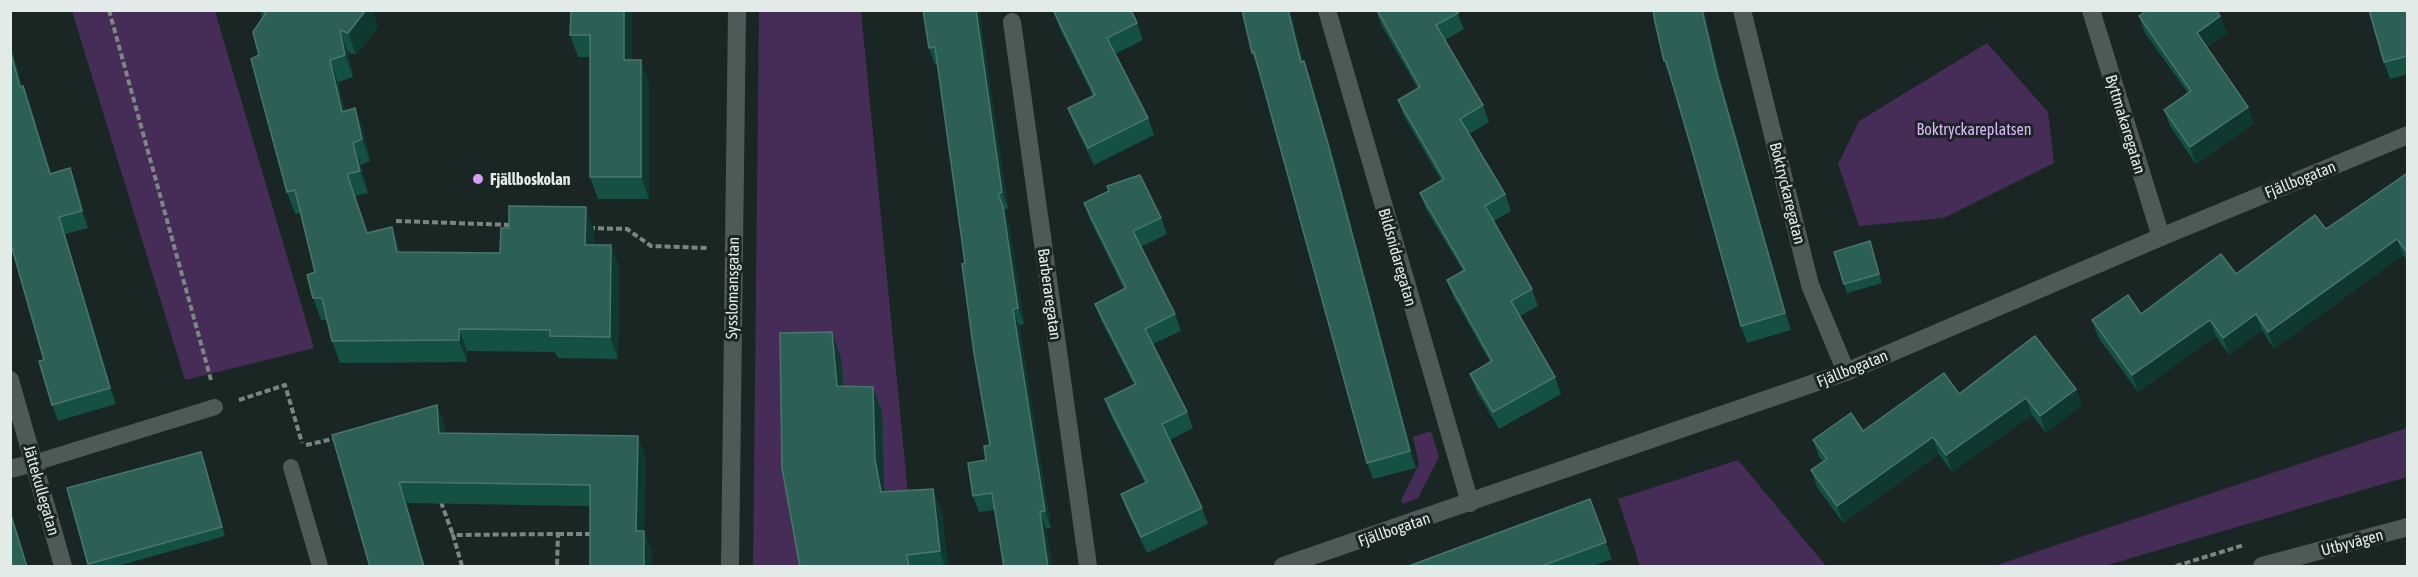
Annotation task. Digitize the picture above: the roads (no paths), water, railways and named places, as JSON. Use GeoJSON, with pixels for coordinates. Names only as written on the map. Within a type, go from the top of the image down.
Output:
{"type":"FeatureCollection","features":[{"type":"Feature","properties":{"kind":"street","name":"Sysslomansgatan"},"geometry":{"type":"LineString","coordinates":[[730,567],[737,10]]}},
{"type":"Feature","properties":{"kind":"street","name":"Bildsnidaregatan"},"geometry":{"type":"LineString","coordinates":[[1327,10],[1470,503]]}},
{"type":"Feature","properties":{"kind":"street","name":"Boktryckaregatan"},"geometry":{"type":"LineString","coordinates":[[1742,10],[1810,285],[1846,372]]}},
{"type":"Feature","properties":{"kind":"street","name":"Byttmakaregatan"},"geometry":{"type":"LineString","coordinates":[[2091,10],[2161,237]]}},
{"type":"Feature","properties":{"kind":"street","name":"Barberaregatan"},"geometry":{"type":"LineString","coordinates":[[1012,22],[1088,567]]}},
{"type":"Feature","properties":{"kind":"street","name":"Fjällbogatan"},"geometry":{"type":"LineString","coordinates":[[1283,567],[1846,372],[2161,237],[2408,135]]}},
{"type":"Feature","properties":{"kind":"street","name":"Jättekullegatan"},"geometry":{"type":"LineString","coordinates":[[10,380],[63,567]]}},
{"type":"Feature","properties":{"kind":"street"},"geometry":{"type":"LineString","coordinates":[[10,469],[34,462]]}},
{"type":"Feature","properties":{"kind":"street","name":"Utbyvägen"},"geometry":{"type":"LineString","coordinates":[[2262,567],[2408,527]]}},
{"type":"Feature","properties":{"kind":"lane"},"geometry":{"type":"LineString","coordinates":[[34,462],[216,407]]}},
{"type":"Feature","properties":{"kind":"lane"},"geometry":{"type":"LineString","coordinates":[[291,467],[320,567]]}},
{"type":"Feature","properties":{"kind":"place","name":"Fjällboskolan"},"geometry":{"type":"Point","coordinates":[478,179]}},
{"type":"Feature","properties":{"kind":"park label","name":"Boktryckareplatsen"},"geometry":{"type":"Point","coordinates":[1974,129]}}]}
